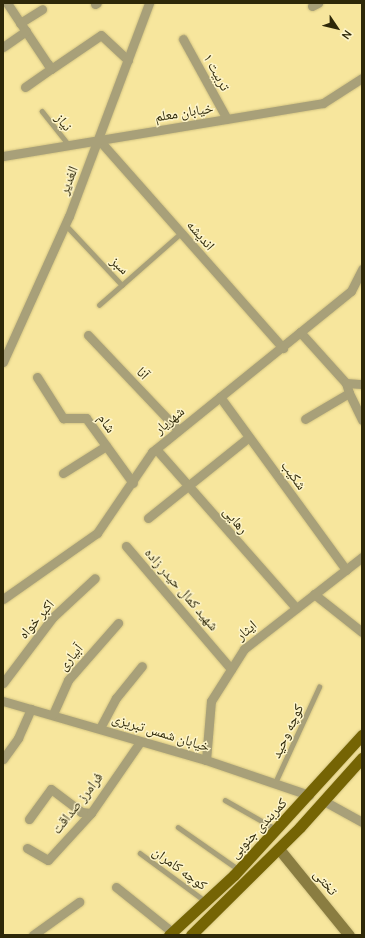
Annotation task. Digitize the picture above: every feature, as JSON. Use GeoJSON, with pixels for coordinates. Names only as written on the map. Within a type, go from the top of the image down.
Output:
{"type":"FeatureCollection","features":[{"type":"Feature","properties":{"kind":"main road","name":"کمربندی جنوبی"},"geometry":{"type":"LineString","coordinates":[[170,934],[207,902],[239,870],[309,795],[362,735]]}},
{"type":"Feature","properties":{"kind":"main road","name":"کمربندی جنوبی"},"geometry":{"type":"LineString","coordinates":[[191,935],[279,849],[362,758]]}},
{"type":"Feature","properties":{"kind":"main road"},"geometry":{"type":"LineString","coordinates":[[309,795],[324,801]]}},
{"type":"Feature","properties":{"kind":"main road","name":"تختی"},"geometry":{"type":"LineString","coordinates":[[279,849],[350,935]]}},
{"type":"Feature","properties":{"kind":"street"},"geometry":{"type":"LineString","coordinates":[[7,3],[51,69]]}},
{"type":"Feature","properties":{"kind":"street"},"geometry":{"type":"LineString","coordinates":[[7,3],[51,69]]}},
{"type":"Feature","properties":{"kind":"street","name":"الغدیر"},"geometry":{"type":"LineString","coordinates":[[3,362],[65,224],[99,140],[149,3]]}},
{"type":"Feature","properties":{"kind":"street"},"geometry":{"type":"LineString","coordinates":[[20,23],[42,9]]}},
{"type":"Feature","properties":{"kind":"street"},"geometry":{"type":"LineString","coordinates":[[3,47],[26,31]]}},
{"type":"Feature","properties":{"kind":"street"},"geometry":{"type":"LineString","coordinates":[[25,87],[101,35],[128,60]]}},
{"type":"Feature","properties":{"kind":"street","name":"تربیت ۱"},"geometry":{"type":"LineString","coordinates":[[183,39],[227,119]]}},
{"type":"Feature","properties":{"kind":"street","name":"خیابان معلم"},"geometry":{"type":"LineString","coordinates":[[3,156],[323,103],[362,78]]}},
{"type":"Feature","properties":{"kind":"street","name":"اندیشه"},"geometry":{"type":"LineString","coordinates":[[99,140],[283,348]]}},
{"type":"Feature","properties":{"kind":"street","name":"شهریار"},"geometry":{"type":"LineString","coordinates":[[3,599],[97,533],[156,449],[283,348],[300,332],[351,291],[362,269]]}},
{"type":"Feature","properties":{"kind":"street"},"geometry":{"type":"LineString","coordinates":[[300,332],[346,383],[349,393],[362,420]]}},
{"type":"Feature","properties":{"kind":"street","name":"آنا"},"geometry":{"type":"LineString","coordinates":[[88,335],[178,430]]}},
{"type":"Feature","properties":{"kind":"street","name":"شام"},"geometry":{"type":"LineString","coordinates":[[37,377],[63,418],[86,418],[133,483]]}},
{"type":"Feature","properties":{"kind":"street"},"geometry":{"type":"LineString","coordinates":[[346,383],[362,384]]}},
{"type":"Feature","properties":{"kind":"street"},"geometry":{"type":"LineString","coordinates":[[305,419],[349,393]]}},
{"type":"Feature","properties":{"kind":"street","name":"شکیب"},"geometry":{"type":"LineString","coordinates":[[220,397],[346,570]]}},
{"type":"Feature","properties":{"kind":"street"},"geometry":{"type":"LineString","coordinates":[[148,518],[249,437]]}},
{"type":"Feature","properties":{"kind":"street"},"geometry":{"type":"LineString","coordinates":[[63,473],[106,446]]}},
{"type":"Feature","properties":{"kind":"street","name":"رهایی"},"geometry":{"type":"LineString","coordinates":[[156,449],[190,485],[296,608]]}},
{"type":"Feature","properties":{"kind":"street","name":"شهید کمال حیدر زاده"},"geometry":{"type":"LineString","coordinates":[[126,546],[231,669]]}},
{"type":"Feature","properties":{"kind":"street","name":"ایثار"},"geometry":{"type":"LineString","coordinates":[[206,760],[211,701],[244,649],[362,557]]}},
{"type":"Feature","properties":{"kind":"street","name":"اکبر خواه"},"geometry":{"type":"LineString","coordinates":[[3,683],[53,617],[95,578]]}},
{"type":"Feature","properties":{"kind":"street"},"geometry":{"type":"LineString","coordinates":[[314,594],[362,632]]}},
{"type":"Feature","properties":{"kind":"street","name":"آبیاری"},"geometry":{"type":"LineString","coordinates":[[54,714],[68,680],[118,623]]}},
{"type":"Feature","properties":{"kind":"street"},"geometry":{"type":"LineString","coordinates":[[100,728],[116,698],[142,666]]}},
{"type":"Feature","properties":{"kind":"street","name":"خیابان شمس تبریزی"},"geometry":{"type":"LineString","coordinates":[[3,701],[31,710],[54,714],[140,742],[206,760],[274,785],[309,795]]}},
{"type":"Feature","properties":{"kind":"street"},"geometry":{"type":"LineString","coordinates":[[3,759],[18,738],[31,710]]}},
{"type":"Feature","properties":{"kind":"street","name":"فرامرز صداقت"},"geometry":{"type":"LineString","coordinates":[[28,848],[48,860],[91,813],[140,742]]}},
{"type":"Feature","properties":{"kind":"street"},"geometry":{"type":"LineString","coordinates":[[29,819],[51,788],[81,812],[91,813]]}},
{"type":"Feature","properties":{"kind":"street"},"geometry":{"type":"LineString","coordinates":[[324,801],[362,822]]}},
{"type":"Feature","properties":{"kind":"street"},"geometry":{"type":"LineString","coordinates":[[116,887],[170,934]]}},
{"type":"Feature","properties":{"kind":"street"},"geometry":{"type":"LineString","coordinates":[[33,935],[78,902]]}},
{"type":"Feature","properties":{"kind":"lane","name":"نیاز"},"geometry":{"type":"LineString","coordinates":[[42,111],[69,145]]}},
{"type":"Feature","properties":{"kind":"lane","name":"سبز"},"geometry":{"type":"LineString","coordinates":[[65,224],[122,285],[181,233]]}},
{"type":"Feature","properties":{"kind":"lane"},"geometry":{"type":"LineString","coordinates":[[99,305],[122,285]]}},
{"type":"Feature","properties":{"kind":"lane","name":"کوچه وحید"},"geometry":{"type":"LineString","coordinates":[[274,785],[319,687]]}},
{"type":"Feature","properties":{"kind":"lane"},"geometry":{"type":"LineString","coordinates":[[225,800],[277,830]]}},
{"type":"Feature","properties":{"kind":"lane"},"geometry":{"type":"LineString","coordinates":[[178,827],[239,870]]}},
{"type":"Feature","properties":{"kind":"lane","name":"کوچه کامران"},"geometry":{"type":"LineString","coordinates":[[140,853],[207,902]]}}]}
